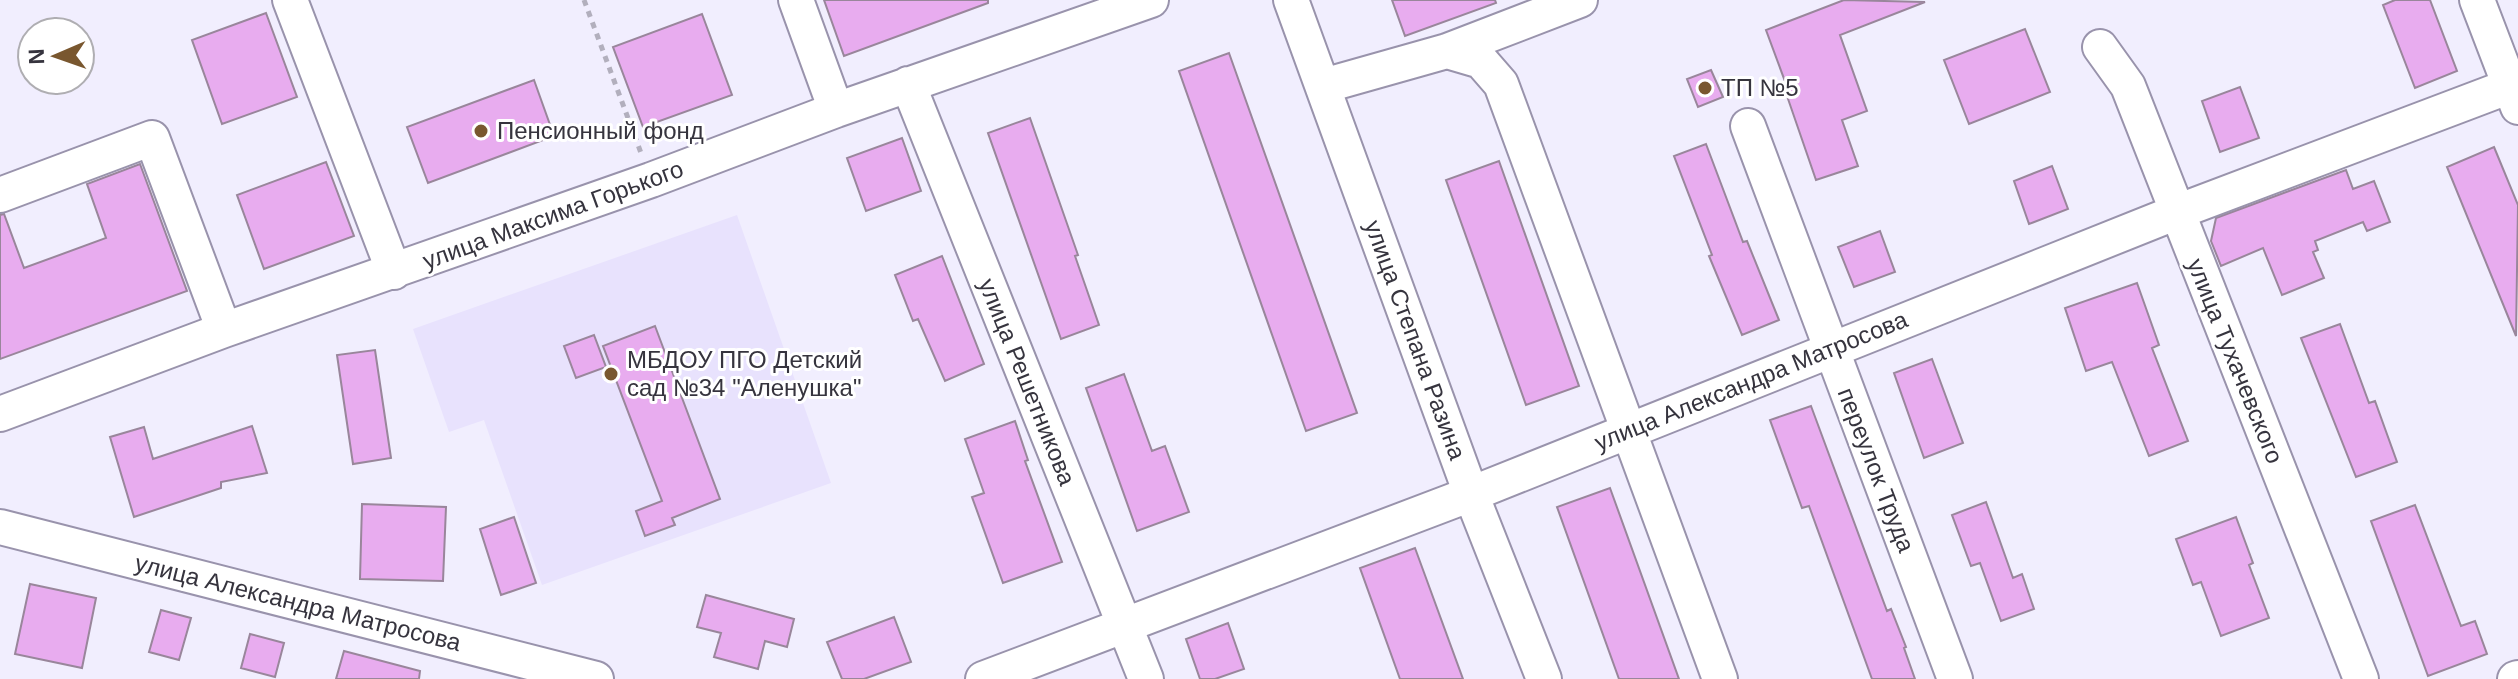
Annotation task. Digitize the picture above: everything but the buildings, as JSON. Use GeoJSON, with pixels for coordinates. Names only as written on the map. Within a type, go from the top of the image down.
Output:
{"type":"FeatureCollection","features":[{"type":"Feature","properties":{"kind":"street"},"geometry":{"type":"LineString","coordinates":[[290,0],[394,272]]}},
{"type":"Feature","properties":{"kind":"street"},"geometry":{"type":"LineString","coordinates":[[796,0],[836,110]]}},
{"type":"Feature","properties":{"kind":"street","name":"улица Максима Горького"},"geometry":{"type":"LineString","coordinates":[[0,414],[224,330],[651,180],[908,84],[1075,13],[1151,0]]}},
{"type":"Feature","properties":{"kind":"street","name":"улица Степана Разина"},"geometry":{"type":"LineString","coordinates":[[1291,0],[1471,494],[1544,679]]}},
{"type":"Feature","properties":{"kind":"street"},"geometry":{"type":"LineString","coordinates":[[1323,86],[1447,51],[1580,0]]}},
{"type":"Feature","properties":{"kind":"street"},"geometry":{"type":"LineString","coordinates":[[2477,0],[2515,92]]}},
{"type":"Feature","properties":{"kind":"street","name":"улица Тухачевского"},"geometry":{"type":"LineString","coordinates":[[2100,47],[2128,86],[2361,679]]}},
{"type":"Feature","properties":{"kind":"street"},"geometry":{"type":"LineString","coordinates":[[1447,51],[1481,61],[1501,84],[1720,679]]}},
{"type":"Feature","properties":{"kind":"street","name":"улица Решетникова"},"geometry":{"type":"LineString","coordinates":[[908,84],[1146,679]]}},
{"type":"Feature","properties":{"kind":"street","name":"улица Александра Матросова"},"geometry":{"type":"LineString","coordinates":[[983,679],[1471,494],[2177,212],[2515,92]]}},
{"type":"Feature","properties":{"kind":"street","name":"переулок Труда"},"geometry":{"type":"LineString","coordinates":[[1748,126],[1955,679]]}},
{"type":"Feature","properties":{"kind":"street"},"geometry":{"type":"LineString","coordinates":[[0,195],[152,138],[224,330]]}},
{"type":"Feature","properties":{"kind":"street","name":"улица Александра Матросова"},"geometry":{"type":"LineString","coordinates":[[0,527],[596,679]]}},
{"type":"Feature","properties":{"kind":"path"},"geometry":{"type":"LineString","coordinates":[[584,0],[651,180]]}},
{"type":"Feature","properties":{"kind":"shaded area","name":"МБДОУ ПГО Детский сад №34 \"Аленушка\""},"geometry":{"type":"Polygon","coordinates":[[[737,215],[831,483],[542,585],[484,420],[449,432],[413,329],[737,215]]]}},
{"type":"Feature","properties":{"kind":"place","name":"ТП №5"},"geometry":{"type":"Point","coordinates":[1705,88]}},
{"type":"Feature","properties":{"kind":"place","name":"Пенсионный фонд"},"geometry":{"type":"Point","coordinates":[481,131]}},
{"type":"Feature","properties":{"kind":"place","name":"МБДОУ ПГО Детский сад №34 \"Аленушка\""},"geometry":{"type":"Point","coordinates":[611,374]}}]}
